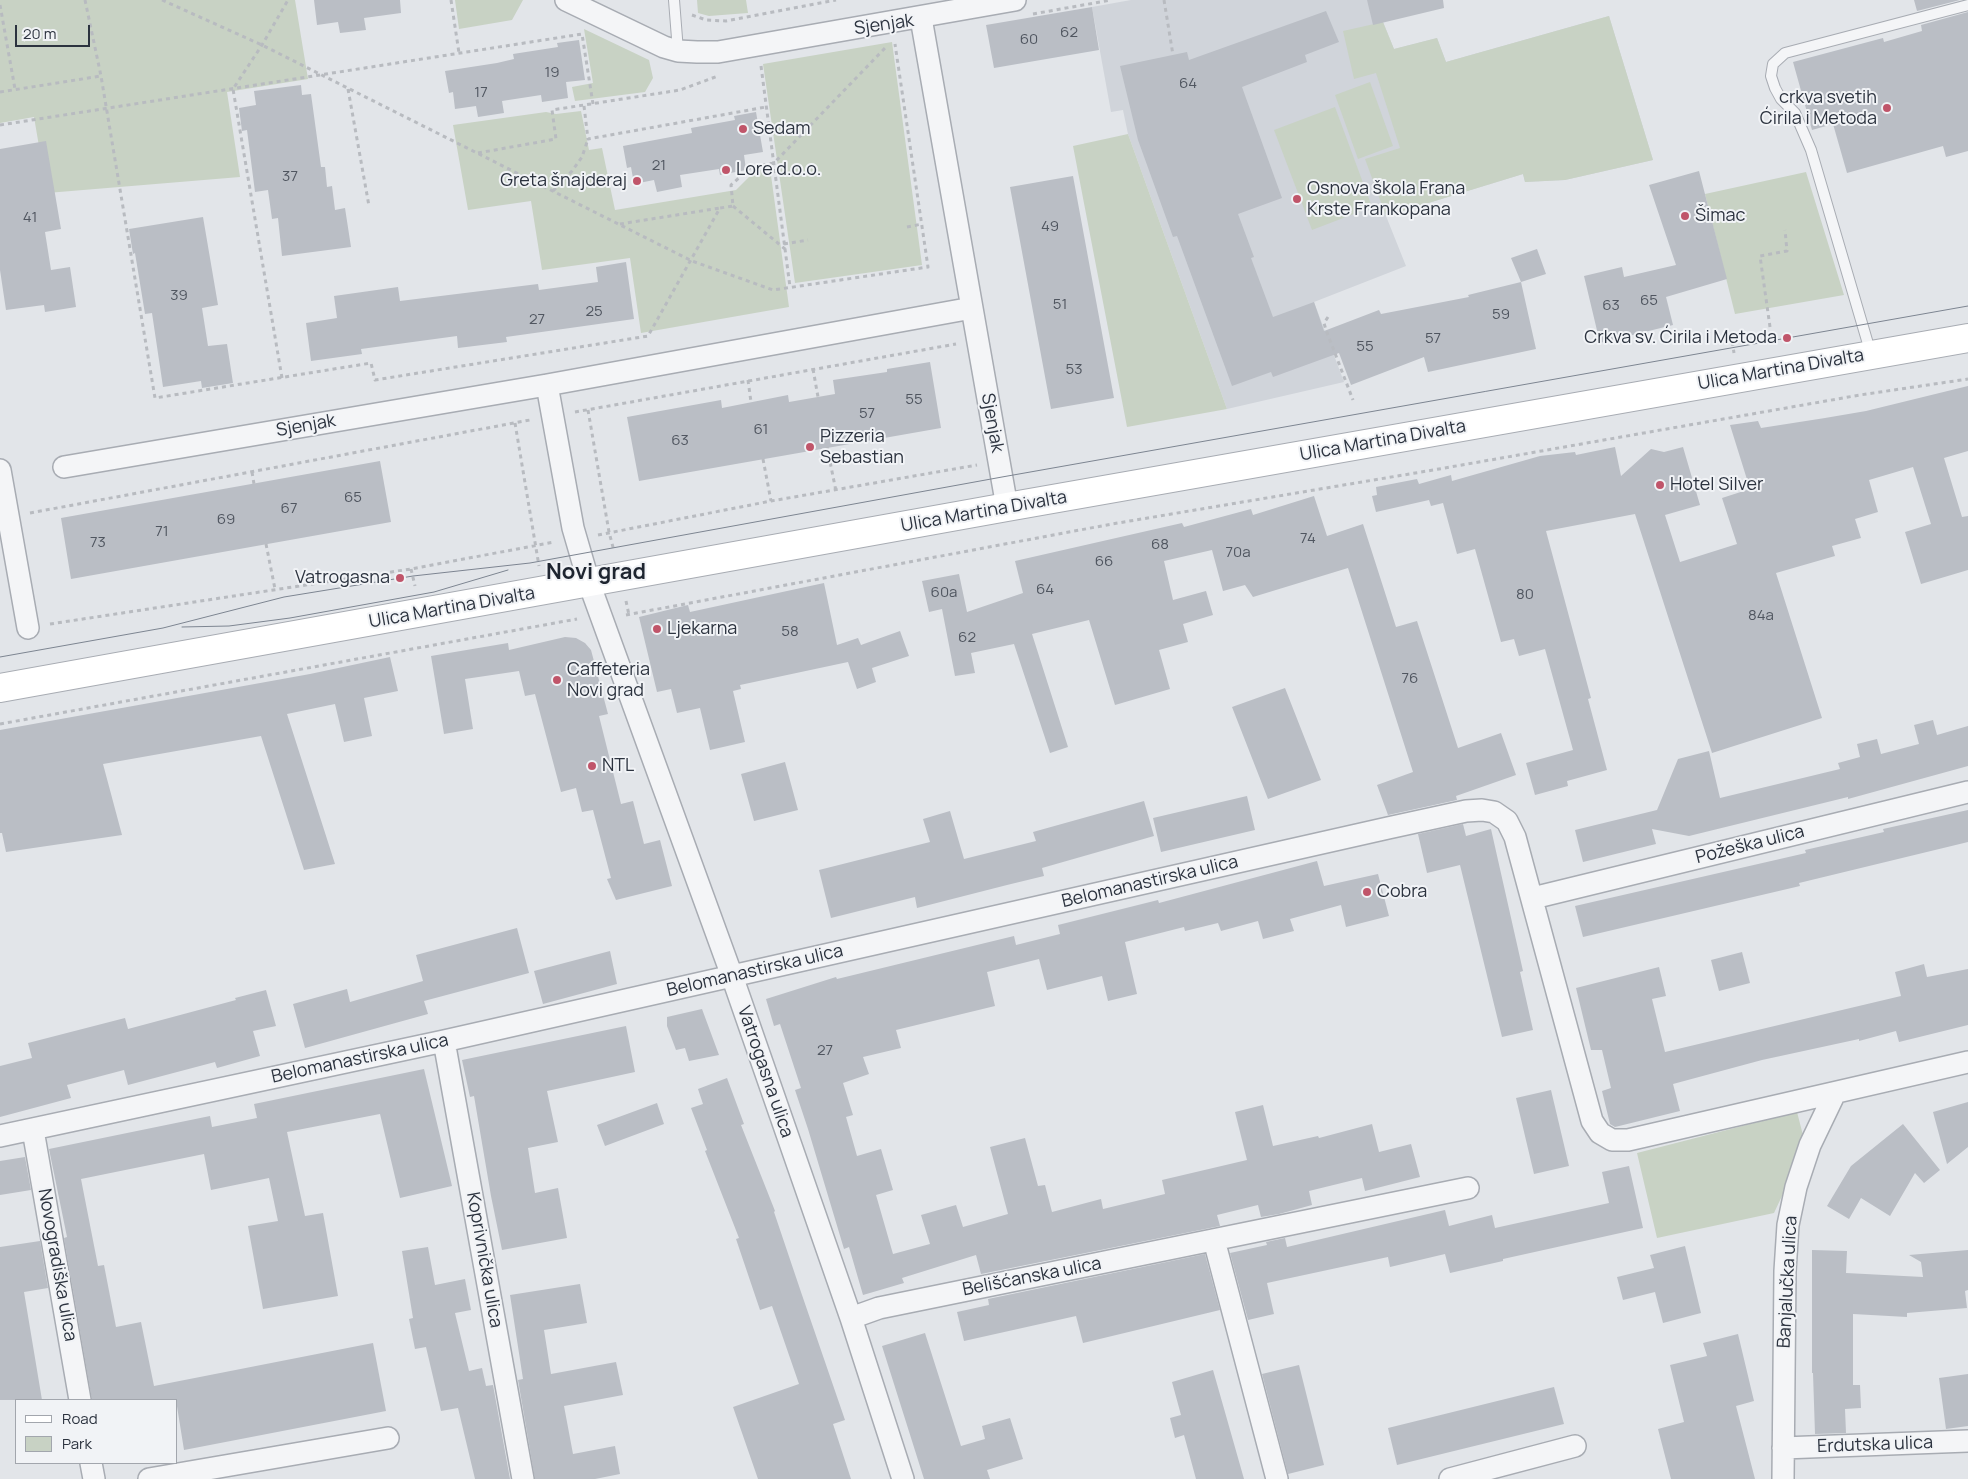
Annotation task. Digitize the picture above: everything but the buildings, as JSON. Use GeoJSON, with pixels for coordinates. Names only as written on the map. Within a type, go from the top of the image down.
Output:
{"type":"FeatureCollection","features":[{"type":"Feature","properties":{"kind":"street","name":"Sjenjak"},"geometry":{"type":"LineString","coordinates":[[566,0],[650,41],[678,51],[718,52],[921,18],[1007,507]]}},
{"type":"Feature","properties":{"kind":"street"},"geometry":{"type":"LineString","coordinates":[[921,18],[1021,7]]}},
{"type":"Feature","properties":{"kind":"street","name":"Sjenjak"},"geometry":{"type":"LineString","coordinates":[[64,467],[547,385],[972,308]]}},
{"type":"Feature","properties":{"kind":"street","name":"Ulica Martina Divalta"},"geometry":{"type":"LineString","coordinates":[[0,688],[1007,507],[1968,338]]}},
{"type":"Feature","properties":{"kind":"street"},"geometry":{"type":"LineString","coordinates":[[547,385],[576,539],[589,583]]}},
{"type":"Feature","properties":{"kind":"street"},"geometry":{"type":"LineString","coordinates":[[0,470],[28,628]]}},
{"type":"Feature","properties":{"kind":"street","name":"Vatrogasna ulica"},"geometry":{"type":"LineString","coordinates":[[589,583],[732,976],[850,1318],[903,1479]]}},
{"type":"Feature","properties":{"kind":"street","name":"Požeška ulica"},"geometry":{"type":"LineString","coordinates":[[1532,898],[1968,792]]}},
{"type":"Feature","properties":{"kind":"street","name":"Belomanastirska ulica"},"geometry":{"type":"LineString","coordinates":[[0,1136],[444,1041],[1466,812],[1482,810],[1494,812],[1507,822],[1515,837],[1532,898]]}},
{"type":"Feature","properties":{"kind":"street"},"geometry":{"type":"LineString","coordinates":[[1532,898],[1592,1121],[1600,1133],[1612,1140],[1628,1140],[1968,1062]]}},
{"type":"Feature","properties":{"kind":"street","name":"Koprivnička ulica"},"geometry":{"type":"LineString","coordinates":[[444,1041],[523,1479]]}},
{"type":"Feature","properties":{"kind":"street","name":"Banjalučka ulica"},"geometry":{"type":"LineString","coordinates":[[1783,1479],[1785,1271],[1788,1225],[1796,1187],[1810,1145],[1835,1093]]}},
{"type":"Feature","properties":{"kind":"street","name":"Novogradiška ulica"},"geometry":{"type":"LineString","coordinates":[[32,1130],[80,1399]]}},
{"type":"Feature","properties":{"kind":"street","name":"Belišćanska ulica"},"geometry":{"type":"LineString","coordinates":[[850,1318],[879,1308],[1468,1188]]}},
{"type":"Feature","properties":{"kind":"street"},"geometry":{"type":"LineString","coordinates":[[1214,1240],[1277,1479]]}},
{"type":"Feature","properties":{"kind":"street"},"geometry":{"type":"LineString","coordinates":[[150,1479],[388,1438]]}},
{"type":"Feature","properties":{"kind":"street","name":"Erdutska ulica"},"geometry":{"type":"LineString","coordinates":[[1783,1448],[1968,1441]]}},
{"type":"Feature","properties":{"kind":"street"},"geometry":{"type":"LineString","coordinates":[[1450,1479],[1575,1446]]}},
{"type":"Feature","properties":{"kind":"street"},"geometry":{"type":"LineString","coordinates":[[92,1464],[94,1479]]}},
{"type":"Feature","properties":{"kind":"lane"},"geometry":{"type":"LineString","coordinates":[[674,4],[678,51]]}},
{"type":"Feature","properties":{"kind":"lane"},"geometry":{"type":"LineString","coordinates":[[1871,354],[1811,150],[1795,113],[1781,99],[1774,88],[1771,76],[1773,64],[1785,53],[1968,5]]}},
{"type":"Feature","properties":{"kind":"path"},"geometry":{"type":"LineString","coordinates":[[85,0],[101,76],[155,398],[371,363],[375,380],[648,336],[692,261],[720,208]]}},
{"type":"Feature","properties":{"kind":"path"},"geometry":{"type":"LineString","coordinates":[[162,0],[262,45],[692,261],[773,290],[928,267],[894,38],[774,163],[751,167],[731,185],[733,206],[785,249]]}},
{"type":"Feature","properties":{"kind":"path"},"geometry":{"type":"LineString","coordinates":[[282,378],[233,89],[262,45],[288,0]]}},
{"type":"Feature","properties":{"kind":"path"},"geometry":{"type":"LineString","coordinates":[[451,0],[459,53]]}},
{"type":"Feature","properties":{"kind":"path"},"geometry":{"type":"LineString","coordinates":[[674,4],[706,20],[726,21],[835,0]]}},
{"type":"Feature","properties":{"kind":"path"},"geometry":{"type":"LineString","coordinates":[[1021,7],[1111,0]]}},
{"type":"Feature","properties":{"kind":"path"},"geometry":{"type":"LineString","coordinates":[[1164,0],[1173,55]]}},
{"type":"Feature","properties":{"kind":"path"},"geometry":{"type":"LineString","coordinates":[[0,5],[15,89]]}},
{"type":"Feature","properties":{"kind":"path"},"geometry":{"type":"LineString","coordinates":[[0,125],[582,34],[593,104]]}},
{"type":"Feature","properties":{"kind":"path"},"geometry":{"type":"LineString","coordinates":[[760,61],[790,287]]}},
{"type":"Feature","properties":{"kind":"path"},"geometry":{"type":"LineString","coordinates":[[477,153],[556,139],[552,110],[680,90],[724,74]]}},
{"type":"Feature","properties":{"kind":"path"},"geometry":{"type":"LineString","coordinates":[[0,92],[101,76]]}},
{"type":"Feature","properties":{"kind":"path"},"geometry":{"type":"LineString","coordinates":[[348,89],[369,206]]}},
{"type":"Feature","properties":{"kind":"path"},"geometry":{"type":"LineString","coordinates":[[553,191],[582,157],[588,139],[584,106]]}},
{"type":"Feature","properties":{"kind":"path"},"geometry":{"type":"LineString","coordinates":[[588,139],[766,107]]}},
{"type":"Feature","properties":{"kind":"path"},"geometry":{"type":"LineString","coordinates":[[620,224],[733,206]]}},
{"type":"Feature","properties":{"kind":"path"},"geometry":{"type":"LineString","coordinates":[[907,227],[922,224]]}},
{"type":"Feature","properties":{"kind":"path"},"geometry":{"type":"LineString","coordinates":[[1770,327],[1760,256],[1787,251],[1785,230]]}},
{"type":"Feature","properties":{"kind":"path"},"geometry":{"type":"LineString","coordinates":[[784,244],[808,240]]}},
{"type":"Feature","properties":{"kind":"path"},"geometry":{"type":"LineString","coordinates":[[1328,317],[1324,323],[1326,330],[1352,400]]}},
{"type":"Feature","properties":{"kind":"path"},"geometry":{"type":"LineString","coordinates":[[1731,334],[1735,355]]}},
{"type":"Feature","properties":{"kind":"path"},"geometry":{"type":"LineString","coordinates":[[812,369],[818,397]]}},
{"type":"Feature","properties":{"kind":"path"},"geometry":{"type":"LineString","coordinates":[[0,724],[601,615],[629,615],[1112,524],[1439,470],[1850,397],[1968,379]]}},
{"type":"Feature","properties":{"kind":"path"},"geometry":{"type":"LineString","coordinates":[[748,380],[751,402]]}},
{"type":"Feature","properties":{"kind":"path"},"geometry":{"type":"LineString","coordinates":[[588,410],[609,532],[629,615]]}},
{"type":"Feature","properties":{"kind":"path"},"geometry":{"type":"LineString","coordinates":[[515,423],[550,624]]}},
{"type":"Feature","properties":{"kind":"path"},"geometry":{"type":"LineString","coordinates":[[827,446],[836,491]]}},
{"type":"Feature","properties":{"kind":"path"},"geometry":{"type":"LineString","coordinates":[[763,459],[771,501]]}},
{"type":"Feature","properties":{"kind":"path"},"geometry":{"type":"LineString","coordinates":[[28,628],[411,569],[771,501],[985,464]]}},
{"type":"Feature","properties":{"kind":"path"},"geometry":{"type":"LineString","coordinates":[[252,472],[254,484]]}},
{"type":"Feature","properties":{"kind":"path"},"geometry":{"type":"LineString","coordinates":[[266,544],[275,589]]}},
{"type":"Feature","properties":{"kind":"path"},"geometry":{"type":"LineString","coordinates":[[411,569],[415,586]]}},
{"type":"Feature","properties":{"kind":"shaded area","name":"Osnova škola Frana Krste Frankopana"},"geometry":{"type":"Polygon","coordinates":[[[1131,0],[1367,0],[1383,22],[1394,49],[1437,38],[1446,62],[1609,16],[1653,160],[1565,180],[1525,182],[1523,174],[1386,216],[1406,266],[1314,302],[1344,382],[1227,409],[1128,134],[1123,110],[1111,112],[1092,7],[1131,0]]]}},
{"type":"Feature","properties":{"kind":"green space"},"geometry":{"type":"Polygon","coordinates":[[[0,0],[295,0],[308,79],[227,92],[240,177],[47,193],[34,117],[0,123],[0,0]]]}},
{"type":"Feature","properties":{"kind":"green space"},"geometry":{"type":"Polygon","coordinates":[[[455,0],[523,0],[512,20],[459,29],[455,0]]]}},
{"type":"Feature","properties":{"kind":"green space"},"geometry":{"type":"Polygon","coordinates":[[[697,0],[746,0],[748,13],[709,16],[698,13],[697,0]]]}},
{"type":"Feature","properties":{"kind":"green space"},"geometry":{"type":"Polygon","coordinates":[[[1609,16],[1653,160],[1565,180],[1525,182],[1523,174],[1386,216],[1365,159],[1400,148],[1376,73],[1354,79],[1343,31],[1383,22],[1394,49],[1437,38],[1446,62],[1609,16]]]}},
{"type":"Feature","properties":{"kind":"green space"},"geometry":{"type":"Polygon","coordinates":[[[584,29],[649,60],[653,78],[645,92],[575,101],[572,87],[593,83],[584,29]]]}},
{"type":"Feature","properties":{"kind":"green space"},"geometry":{"type":"Polygon","coordinates":[[[892,42],[922,265],[795,283],[763,64],[892,42]]]}},
{"type":"Feature","properties":{"kind":"green space"},"geometry":{"type":"Polygon","coordinates":[[[1370,82],[1393,146],[1358,159],[1335,95],[1370,82]]]}},
{"type":"Feature","properties":{"kind":"green space"},"geometry":{"type":"Polygon","coordinates":[[[1335,107],[1372,207],[1312,230],[1274,130],[1335,107]]]}},
{"type":"Feature","properties":{"kind":"green space"},"geometry":{"type":"Polygon","coordinates":[[[581,111],[589,150],[602,148],[615,210],[736,190],[755,171],[770,168],[789,307],[641,333],[630,258],[542,270],[531,201],[468,210],[453,125],[546,112],[556,114],[581,111]]]}},
{"type":"Feature","properties":{"kind":"green space"},"geometry":{"type":"Polygon","coordinates":[[[1128,134],[1227,409],[1127,427],[1073,146],[1128,134]]]}},
{"type":"Feature","properties":{"kind":"green space"},"geometry":{"type":"Polygon","coordinates":[[[1806,172],[1844,295],[1735,314],[1705,194],[1806,172]]]}},
{"type":"Feature","properties":{"kind":"green space"},"geometry":{"type":"Polygon","coordinates":[[[1797,1112],[1804,1139],[1796,1166],[1774,1213],[1657,1238],[1637,1153],[1797,1112]]]}},
{"type":"Feature","properties":{"kind":"tram line"},"geometry":{"type":"LineString","coordinates":[[0,657],[163,628],[284,597],[413,576],[530,563],[1002,477],[1968,306]]}},
{"type":"Feature","properties":{"kind":"tram line"},"geometry":{"type":"LineString","coordinates":[[182,627],[229,626],[290,618],[434,592],[508,570]]}},
{"type":"Feature","properties":{"kind":"place","name":"crkva svetih Ćirila i Metoda"},"geometry":{"type":"Point","coordinates":[1887,108]}},
{"type":"Feature","properties":{"kind":"place","name":"Sedam"},"geometry":{"type":"Point","coordinates":[743,129]}},
{"type":"Feature","properties":{"kind":"place","name":"Lore d.o.o."},"geometry":{"type":"Point","coordinates":[726,170]}},
{"type":"Feature","properties":{"kind":"place","name":"Greta šnajderaj"},"geometry":{"type":"Point","coordinates":[637,181]}},
{"type":"Feature","properties":{"kind":"place","name":"Osnova škola Frana Krste Frankopana"},"geometry":{"type":"Point","coordinates":[1297,199]}},
{"type":"Feature","properties":{"kind":"place","name":"Šimac"},"geometry":{"type":"Point","coordinates":[1685,216]}},
{"type":"Feature","properties":{"kind":"place","name":"Crkva sv. Ćirila i Metoda"},"geometry":{"type":"Point","coordinates":[1787,338]}},
{"type":"Feature","properties":{"kind":"place","name":"Pizzeria Sebastian"},"geometry":{"type":"Point","coordinates":[810,447]}},
{"type":"Feature","properties":{"kind":"place","name":"Hotel Silver"},"geometry":{"type":"Point","coordinates":[1660,485]}},
{"type":"Feature","properties":{"kind":"place","name":"Vatrogasna"},"geometry":{"type":"Point","coordinates":[400,578]}},
{"type":"Feature","properties":{"kind":"place","name":"Ljekarna"},"geometry":{"type":"Point","coordinates":[657,629]}},
{"type":"Feature","properties":{"kind":"place","name":"Caffeteria Novi grad"},"geometry":{"type":"Point","coordinates":[557,680]}},
{"type":"Feature","properties":{"kind":"place","name":"NTL"},"geometry":{"type":"Point","coordinates":[592,766]}},
{"type":"Feature","properties":{"kind":"place","name":"Cobra"},"geometry":{"type":"Point","coordinates":[1367,892]}},
{"type":"Feature","properties":{"kind":"district","name":"Novi grad"},"geometry":{"type":"Point","coordinates":[596,573]}}]}
